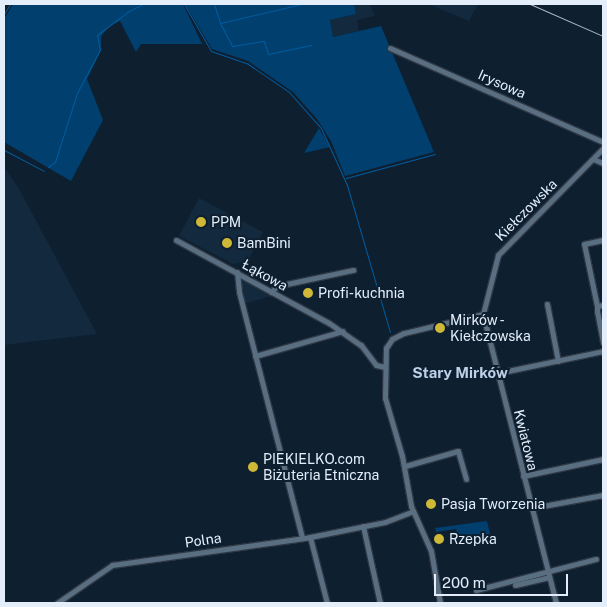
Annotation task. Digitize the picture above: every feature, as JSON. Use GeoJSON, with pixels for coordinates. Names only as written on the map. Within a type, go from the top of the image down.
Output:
{"type":"FeatureCollection","features":[{"type":"Feature","properties":{"kind":"street","name":"Irysowa"},"geometry":{"type":"LineString","coordinates":[[390,48],[603,142]]}},
{"type":"Feature","properties":{"kind":"street","name":"Kiełczowska"},"geometry":{"type":"LineString","coordinates":[[483,314],[498,255],[603,148]]}},
{"type":"Feature","properties":{"kind":"street"},"geometry":{"type":"LineString","coordinates":[[593,159],[603,163]]}},
{"type":"Feature","properties":{"kind":"street","name":"Łąkowa"},"geometry":{"type":"LineString","coordinates":[[176,240],[343,332],[367,350],[376,365],[385,367]]}},
{"type":"Feature","properties":{"kind":"street"},"geometry":{"type":"LineString","coordinates":[[603,240],[584,244],[600,305],[603,342]]}},
{"type":"Feature","properties":{"kind":"street"},"geometry":{"type":"LineString","coordinates":[[272,292],[277,286],[352,270]]}},
{"type":"Feature","properties":{"kind":"street"},"geometry":{"type":"LineString","coordinates":[[236,272],[255,356],[302,537]]}},
{"type":"Feature","properties":{"kind":"street"},"geometry":{"type":"LineString","coordinates":[[547,304],[558,360]]}},
{"type":"Feature","properties":{"kind":"street"},"geometry":{"type":"LineString","coordinates":[[440,603],[430,551],[413,511],[405,466],[384,392],[387,345],[396,336],[483,314]]}},
{"type":"Feature","properties":{"kind":"street","name":"Kwiatowa"},"geometry":{"type":"LineString","coordinates":[[483,314],[556,603]]}},
{"type":"Feature","properties":{"kind":"street"},"geometry":{"type":"LineString","coordinates":[[255,356],[343,332]]}},
{"type":"Feature","properties":{"kind":"street"},"geometry":{"type":"LineString","coordinates":[[498,373],[603,351]]}},
{"type":"Feature","properties":{"kind":"street"},"geometry":{"type":"LineString","coordinates":[[405,466],[458,451],[466,479]]}},
{"type":"Feature","properties":{"kind":"street"},"geometry":{"type":"LineString","coordinates":[[524,476],[603,459]]}},
{"type":"Feature","properties":{"kind":"street"},"geometry":{"type":"LineString","coordinates":[[532,508],[603,495]]}},
{"type":"Feature","properties":{"kind":"street","name":"Polna"},"geometry":{"type":"LineString","coordinates":[[57,603],[112,564],[310,537],[363,526],[413,511]]}},
{"type":"Feature","properties":{"kind":"street"},"geometry":{"type":"LineString","coordinates":[[363,526],[380,603]]}},
{"type":"Feature","properties":{"kind":"street"},"geometry":{"type":"LineString","coordinates":[[310,537],[327,603]]}},
{"type":"Feature","properties":{"kind":"street"},"geometry":{"type":"LineString","coordinates":[[515,585],[596,559]]}},
{"type":"Feature","properties":{"kind":"street"},"geometry":{"type":"LineString","coordinates":[[476,590],[549,574]]}},
{"type":"Feature","properties":{"kind":"shaded area"},"geometry":{"type":"Polygon","coordinates":[[[13,4],[183,4],[202,44],[141,44],[136,52],[120,21],[108,27],[101,37],[101,50],[87,79],[103,120],[71,181],[4,142],[4,19],[13,4]]]}},
{"type":"Feature","properties":{"kind":"shaded area"},"geometry":{"type":"Polygon","coordinates":[[[185,4],[354,4],[356,14],[330,20],[333,37],[381,26],[434,152],[345,176],[331,141],[317,119],[293,92],[248,61],[212,49],[185,4]]]}},
{"type":"Feature","properties":{"kind":"shaded area"},"geometry":{"type":"Polygon","coordinates":[[[354,4],[370,4],[375,16],[357,20],[359,31],[333,37],[329,20],[356,14],[354,4]]]}},
{"type":"Feature","properties":{"kind":"shaded area"},"geometry":{"type":"Polygon","coordinates":[[[428,4],[478,4],[469,21],[428,4]]]}},
{"type":"Feature","properties":{"kind":"shaded area"},"geometry":{"type":"Polygon","coordinates":[[[319,128],[330,147],[304,153],[319,128]]]}},
{"type":"Feature","properties":{"kind":"shaded area"},"geometry":{"type":"Polygon","coordinates":[[[4,167],[18,187],[97,334],[4,345],[4,167]]]}},
{"type":"Feature","properties":{"kind":"shaded area"},"geometry":{"type":"Polygon","coordinates":[[[199,198],[263,232],[248,261],[233,264],[179,236],[199,198]]]}},
{"type":"Feature","properties":{"kind":"shaded area"},"geometry":{"type":"Polygon","coordinates":[[[237,277],[272,296],[243,304],[237,277]]]}},
{"type":"Feature","properties":{"kind":"shaded area"},"geometry":{"type":"Polygon","coordinates":[[[487,521],[491,538],[458,543],[456,529],[436,532],[435,528],[487,521]]]}},
{"type":"Feature","properties":{"kind":"waterway"},"geometry":{"type":"LineString","coordinates":[[4,14],[10,4]]}},
{"type":"Feature","properties":{"kind":"waterway"},"geometry":{"type":"LineString","coordinates":[[48,167],[55,162],[77,93],[100,50],[97,35],[127,12],[143,4]]}},
{"type":"Feature","properties":{"kind":"waterway"},"geometry":{"type":"LineString","coordinates":[[184,4],[211,51],[248,64],[289,92],[321,128],[347,185],[390,332]]}},
{"type":"Feature","properties":{"kind":"waterway"},"geometry":{"type":"LineString","coordinates":[[214,4],[220,23],[302,4]]}},
{"type":"Feature","properties":{"kind":"waterway"},"geometry":{"type":"LineString","coordinates":[[220,23],[232,46],[264,41],[268,54],[311,45]]}},
{"type":"Feature","properties":{"kind":"waterway"},"geometry":{"type":"LineString","coordinates":[[4,150],[44,171]]}},
{"type":"Feature","properties":{"kind":"waterway"},"geometry":{"type":"LineString","coordinates":[[346,178],[435,154]]}},
{"type":"Feature","properties":{"kind":"railway"},"geometry":{"type":"LineString","coordinates":[[530,4],[603,36]]}},
{"type":"Feature","properties":{"kind":"place","name":"PPM"},"geometry":{"type":"Point","coordinates":[201,222]}},
{"type":"Feature","properties":{"kind":"place","name":"BamBini"},"geometry":{"type":"Point","coordinates":[227,243]}},
{"type":"Feature","properties":{"kind":"place","name":"Profi-kuchnia"},"geometry":{"type":"Point","coordinates":[308,293]}},
{"type":"Feature","properties":{"kind":"place","name":"Mirków - Kiełczowska"},"geometry":{"type":"Point","coordinates":[440,328]}},
{"type":"Feature","properties":{"kind":"place","name":"PIEKIELKO.com Biżuteria Etniczna"},"geometry":{"type":"Point","coordinates":[253,467]}},
{"type":"Feature","properties":{"kind":"place","name":"Pasja Tworzenia"},"geometry":{"type":"Point","coordinates":[431,504]}},
{"type":"Feature","properties":{"kind":"place","name":"Rzepka"},"geometry":{"type":"Point","coordinates":[439,539]}},
{"type":"Feature","properties":{"kind":"district","name":"Stary Mirków"},"geometry":{"type":"Point","coordinates":[460,373]}}]}
